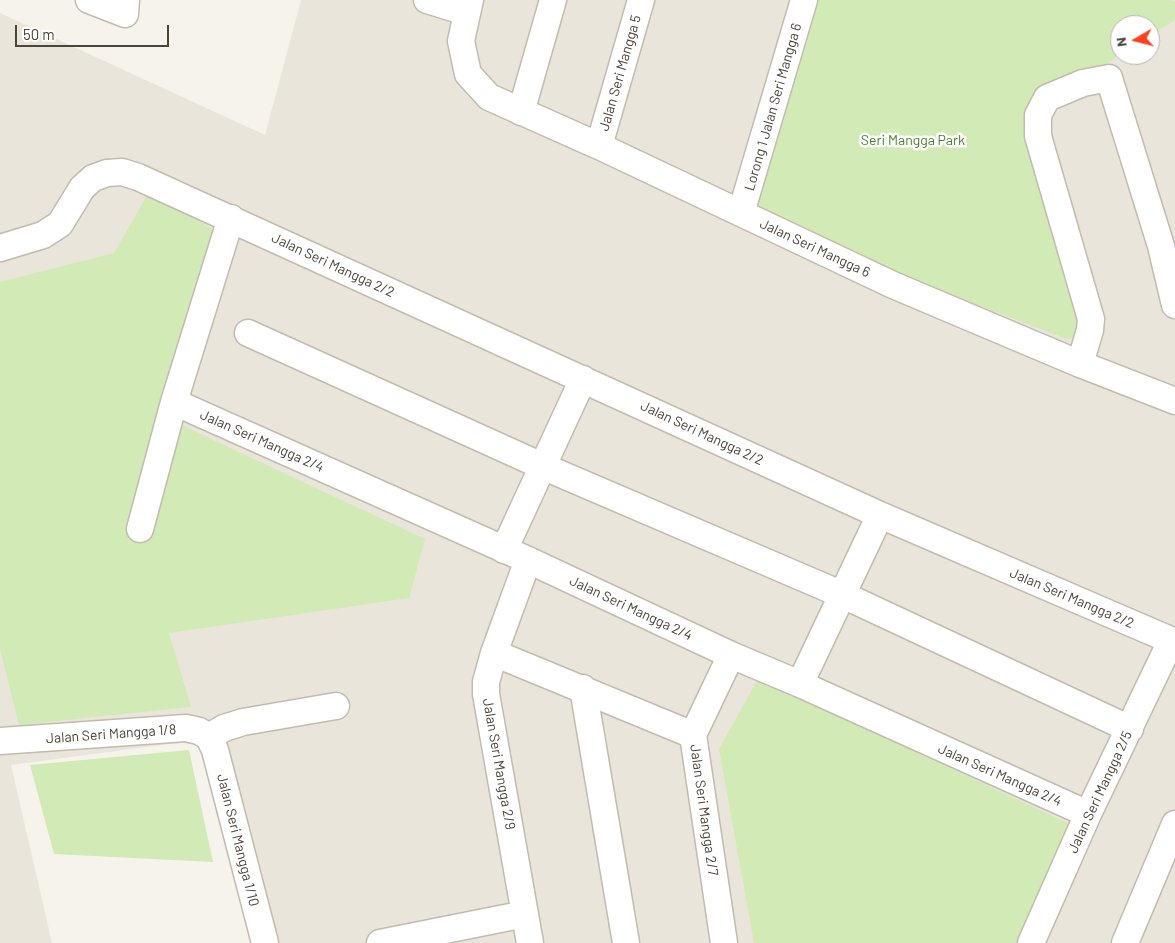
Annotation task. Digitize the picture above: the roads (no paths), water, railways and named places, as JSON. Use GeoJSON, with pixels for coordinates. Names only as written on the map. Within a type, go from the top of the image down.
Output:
{"type":"FeatureCollection","features":[{"type":"Feature","properties":{"kind":"street"},"geometry":{"type":"LineString","coordinates":[[88,0],[126,14],[126,0]]}},
{"type":"Feature","properties":{"kind":"street"},"geometry":{"type":"LineString","coordinates":[[427,0],[468,6]]}},
{"type":"Feature","properties":{"kind":"street"},"geometry":{"type":"LineString","coordinates":[[521,112],[553,0]]}},
{"type":"Feature","properties":{"kind":"street","name":"Jalan Seri Mangga 5"},"geometry":{"type":"LineString","coordinates":[[598,146],[642,0]]}},
{"type":"Feature","properties":{"kind":"street","name":"Lorong 1 Jalan Seri Mangga 6"},"geometry":{"type":"LineString","coordinates":[[741,213],[804,0]]}},
{"type":"Feature","properties":{"kind":"street","name":"Jalan Seri Mangga 6"},"geometry":{"type":"LineString","coordinates":[[468,6],[461,41],[468,74],[489,97],[894,285],[1080,364],[1175,401]]}},
{"type":"Feature","properties":{"kind":"street"},"geometry":{"type":"LineString","coordinates":[[1080,364],[1090,330],[1091,319],[1038,136],[1038,114],[1047,98],[1083,83],[1109,78],[1161,246],[1175,305]]}},
{"type":"Feature","properties":{"kind":"street","name":"Jalan Seri Mangga 2/2"},"geometry":{"type":"LineString","coordinates":[[0,248],[43,235],[60,224],[82,188],[93,178],[107,172],[122,172],[138,176],[880,515],[1173,642]]}},
{"type":"Feature","properties":{"kind":"street"},"geometry":{"type":"LineString","coordinates":[[140,529],[174,402],[231,218]]}},
{"type":"Feature","properties":{"kind":"street"},"geometry":{"type":"LineString","coordinates":[[248,333],[542,466],[843,595],[1130,729]]}},
{"type":"Feature","properties":{"kind":"street"},"geometry":{"type":"LineString","coordinates":[[504,550],[583,379]]}},
{"type":"Feature","properties":{"kind":"street","name":"Jalan Seri Mangga 2/4"},"geometry":{"type":"LineString","coordinates":[[174,402],[528,560],[731,655],[800,684],[1088,814]]}},
{"type":"Feature","properties":{"kind":"street"},"geometry":{"type":"LineString","coordinates":[[800,684],[880,515]]}},
{"type":"Feature","properties":{"kind":"street","name":"Jalan Seri Mangga 2/9"},"geometry":{"type":"LineString","coordinates":[[528,560],[494,653],[486,682],[486,694],[530,943]]}},
{"type":"Feature","properties":{"kind":"street","name":"Jalan Seri Mangga 2/5"},"geometry":{"type":"LineString","coordinates":[[1031,943],[1088,814],[1173,642]]}},
{"type":"Feature","properties":{"kind":"street"},"geometry":{"type":"LineString","coordinates":[[494,653],[583,688],[693,735]]}},
{"type":"Feature","properties":{"kind":"street","name":"Jalan Seri Mangga 2/7"},"geometry":{"type":"LineString","coordinates":[[724,943],[693,735],[731,655]]}},
{"type":"Feature","properties":{"kind":"street"},"geometry":{"type":"LineString","coordinates":[[583,688],[626,943]]}},
{"type":"Feature","properties":{"kind":"street"},"geometry":{"type":"LineString","coordinates":[[209,737],[224,728],[243,722],[336,706]]}},
{"type":"Feature","properties":{"kind":"street","name":"Jalan Seri Mangga 1/8"},"geometry":{"type":"LineString","coordinates":[[0,741],[186,728],[199,731],[209,737]]}},
{"type":"Feature","properties":{"kind":"street","name":"Jalan Seri Mangga 1/10"},"geometry":{"type":"LineString","coordinates":[[209,737],[216,750],[265,943]]}},
{"type":"Feature","properties":{"kind":"street"},"geometry":{"type":"LineString","coordinates":[[1125,943],[1175,824]]}},
{"type":"Feature","properties":{"kind":"street"},"geometry":{"type":"LineString","coordinates":[[380,943],[525,914]]}},
{"type":"Feature","properties":{"kind":"park label","name":"Seri Mangga Park"},"geometry":{"type":"Point","coordinates":[913,140]}}]}
